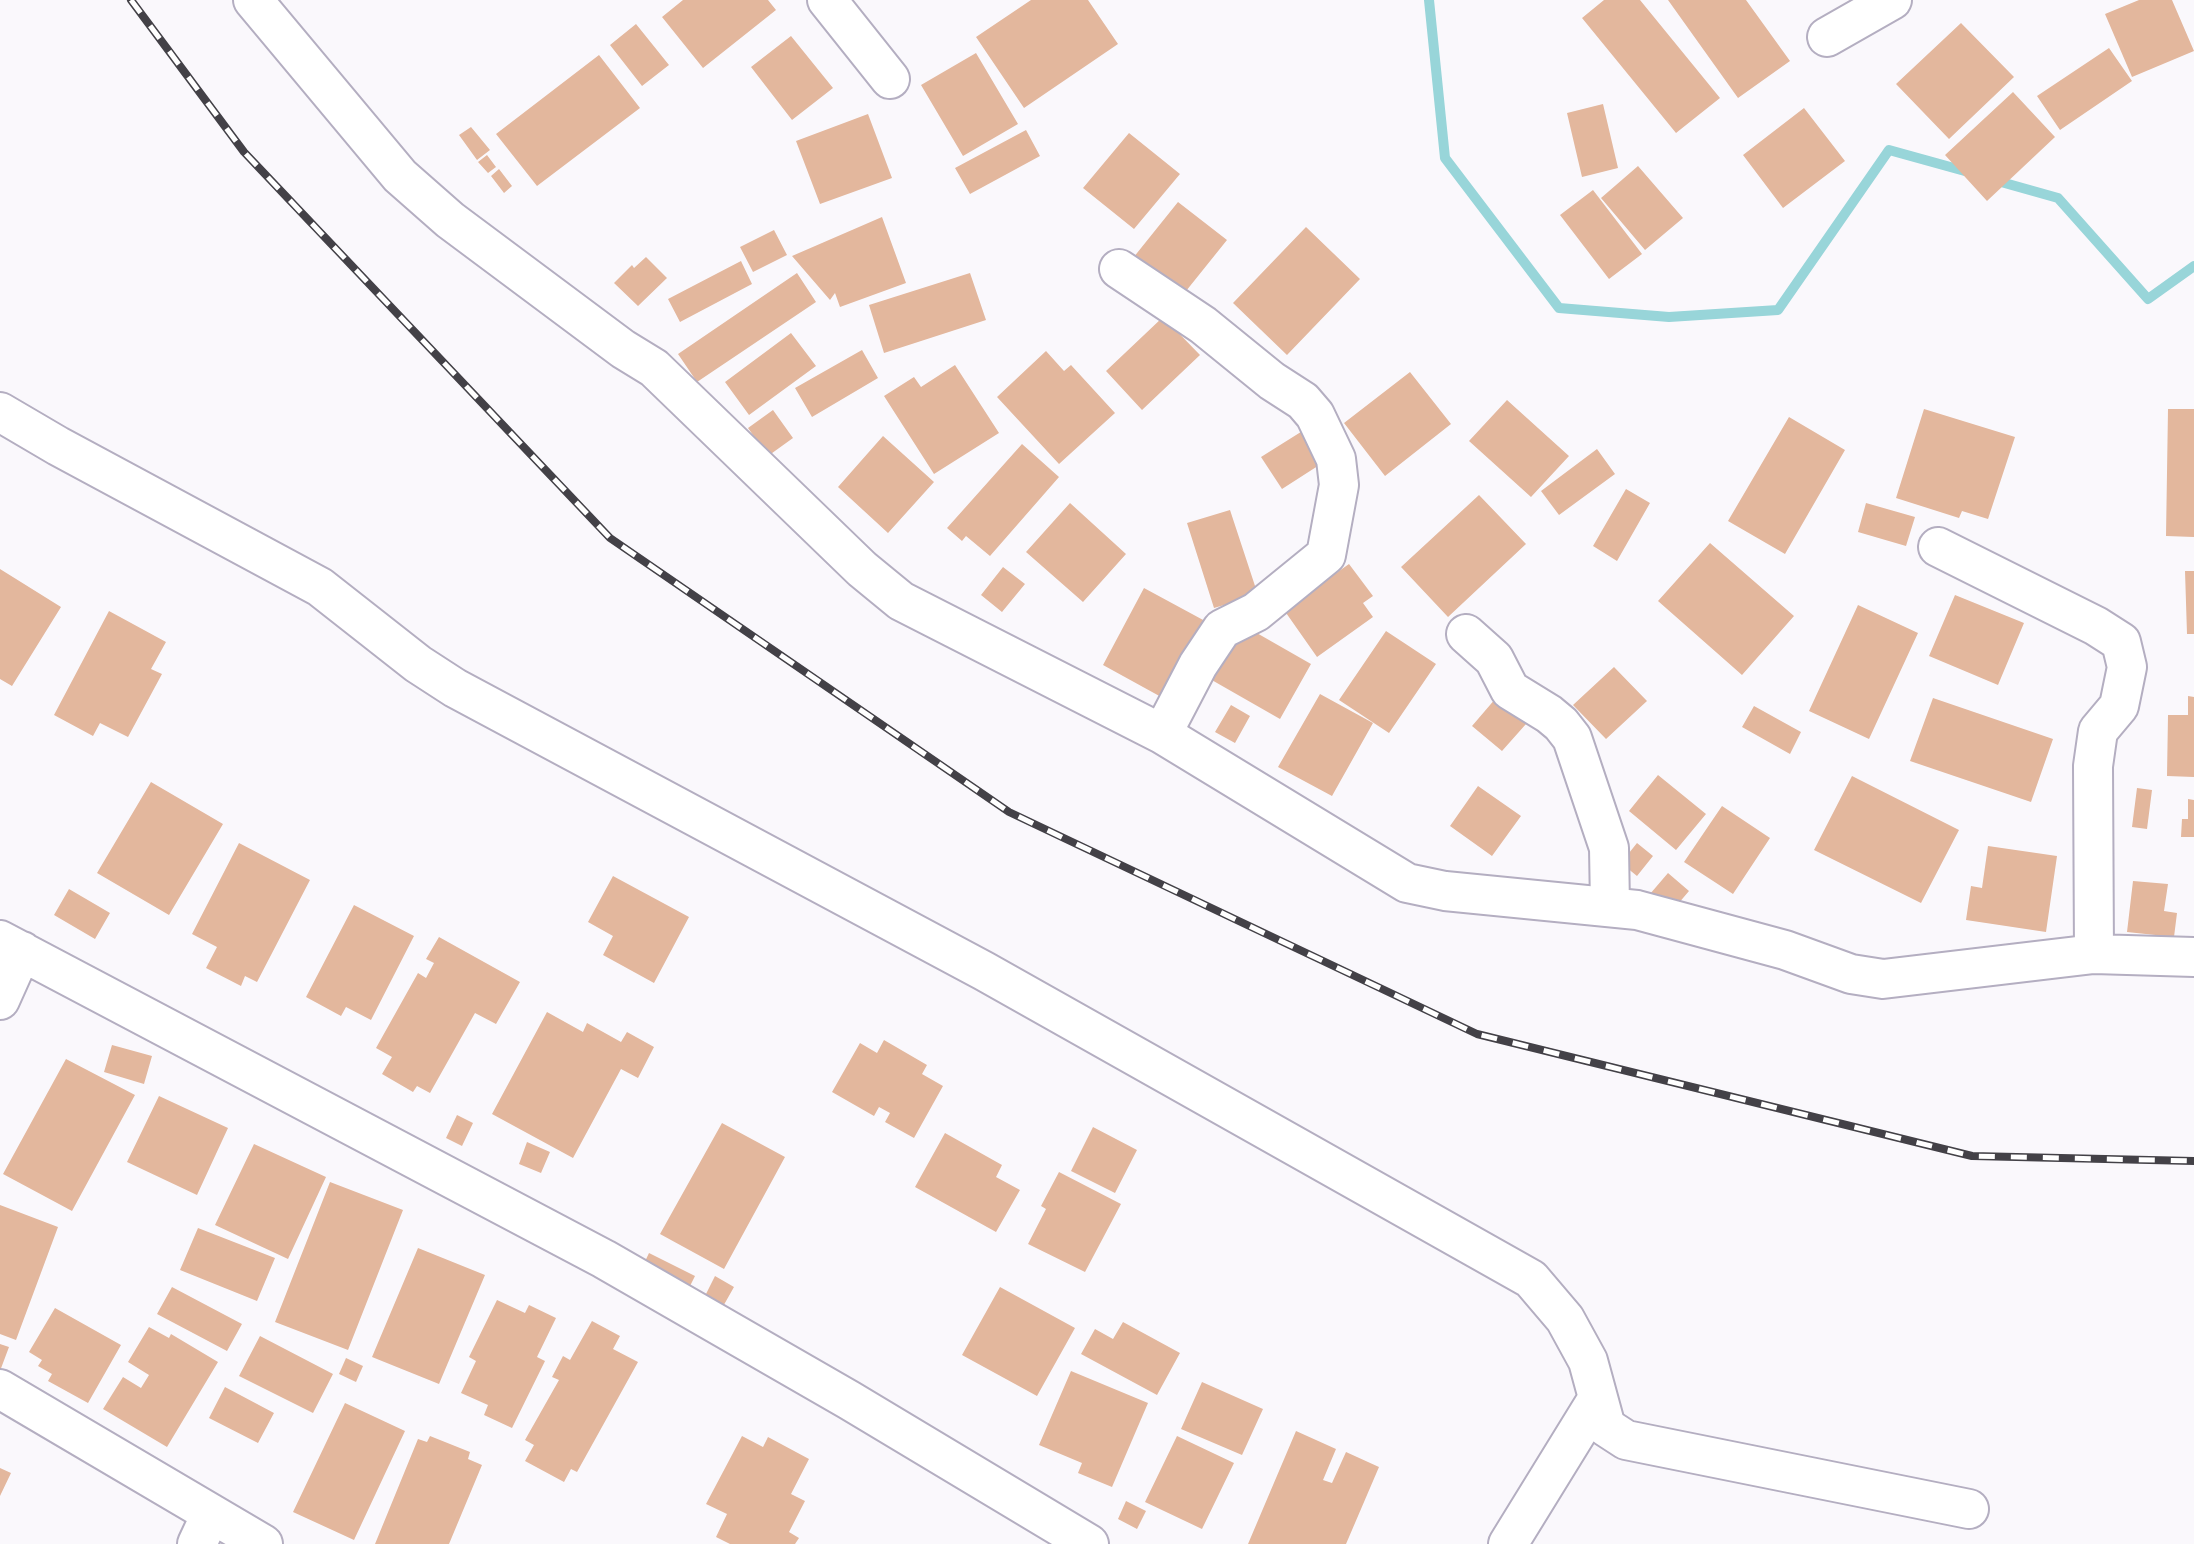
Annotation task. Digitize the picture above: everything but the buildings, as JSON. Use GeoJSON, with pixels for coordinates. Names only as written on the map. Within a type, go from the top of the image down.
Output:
{"type":"FeatureCollection","features":[{"type":"Feature","properties":{"kind":"street"},"geometry":{"type":"LineString","coordinates":[[253,0],[400,176],[450,220],[623,349],[654,368],[862,569],[901,601],[1162,734],[1407,883],[1445,891],[1637,910],[1785,950],[1851,974],[1883,979],[2094,954],[2194,957]]}},
{"type":"Feature","properties":{"kind":"street"},"geometry":{"type":"LineString","coordinates":[[827,0],[890,79]]}},
{"type":"Feature","properties":{"kind":"street"},"geometry":{"type":"LineString","coordinates":[[1827,37],[1892,0]]}},
{"type":"Feature","properties":{"kind":"street"},"geometry":{"type":"LineString","coordinates":[[1119,269],[1203,325],[1272,381],[1303,401],[1315,415],[1336,459],[1339,485],[1326,555],[1256,612],[1222,629],[1198,665],[1162,734]]}},
{"type":"Feature","properties":{"kind":"street"},"geometry":{"type":"LineString","coordinates":[[0,412],[320,587],[418,664],[455,688],[984,971],[1531,1279],[1565,1320],[1588,1361],[1606,1427],[1626,1440],[1969,1509]]}},
{"type":"Feature","properties":{"kind":"street"},"geometry":{"type":"LineString","coordinates":[[1938,547],[2096,626],[2121,642],[2127,667],[2119,706],[2098,731],[2092,766],[2094,954]]}},
{"type":"Feature","properties":{"kind":"street"},"geometry":{"type":"LineString","coordinates":[[1466,634],[1494,659],[1510,690],[1549,714],[1572,738],[1609,848],[1610,906]]}},
{"type":"Feature","properties":{"kind":"street"},"geometry":{"type":"LineString","coordinates":[[0,1000],[11,946],[604,1259],[849,1400],[1089,1544]]}},
{"type":"Feature","properties":{"kind":"street"},"geometry":{"type":"LineString","coordinates":[[0,1389],[204,1529],[263,1544]]}},
{"type":"Feature","properties":{"kind":"street"},"geometry":{"type":"LineString","coordinates":[[1508,1544],[1598,1398]]}},
{"type":"Feature","properties":{"kind":"waterway"},"geometry":{"type":"LineString","coordinates":[[1429,0],[1445,158],[1559,308],[1669,317],[1778,310],[1889,150],[1972,173]]}},
{"type":"Feature","properties":{"kind":"waterway"},"geometry":{"type":"LineString","coordinates":[[1994,180],[2058,198],[2148,299],[2194,266]]}},
{"type":"Feature","properties":{"kind":"railway"},"geometry":{"type":"LineString","coordinates":[[131,0],[244,152],[610,538],[1009,812],[1477,1034],[1972,1156],[2194,1161]]}}]}
